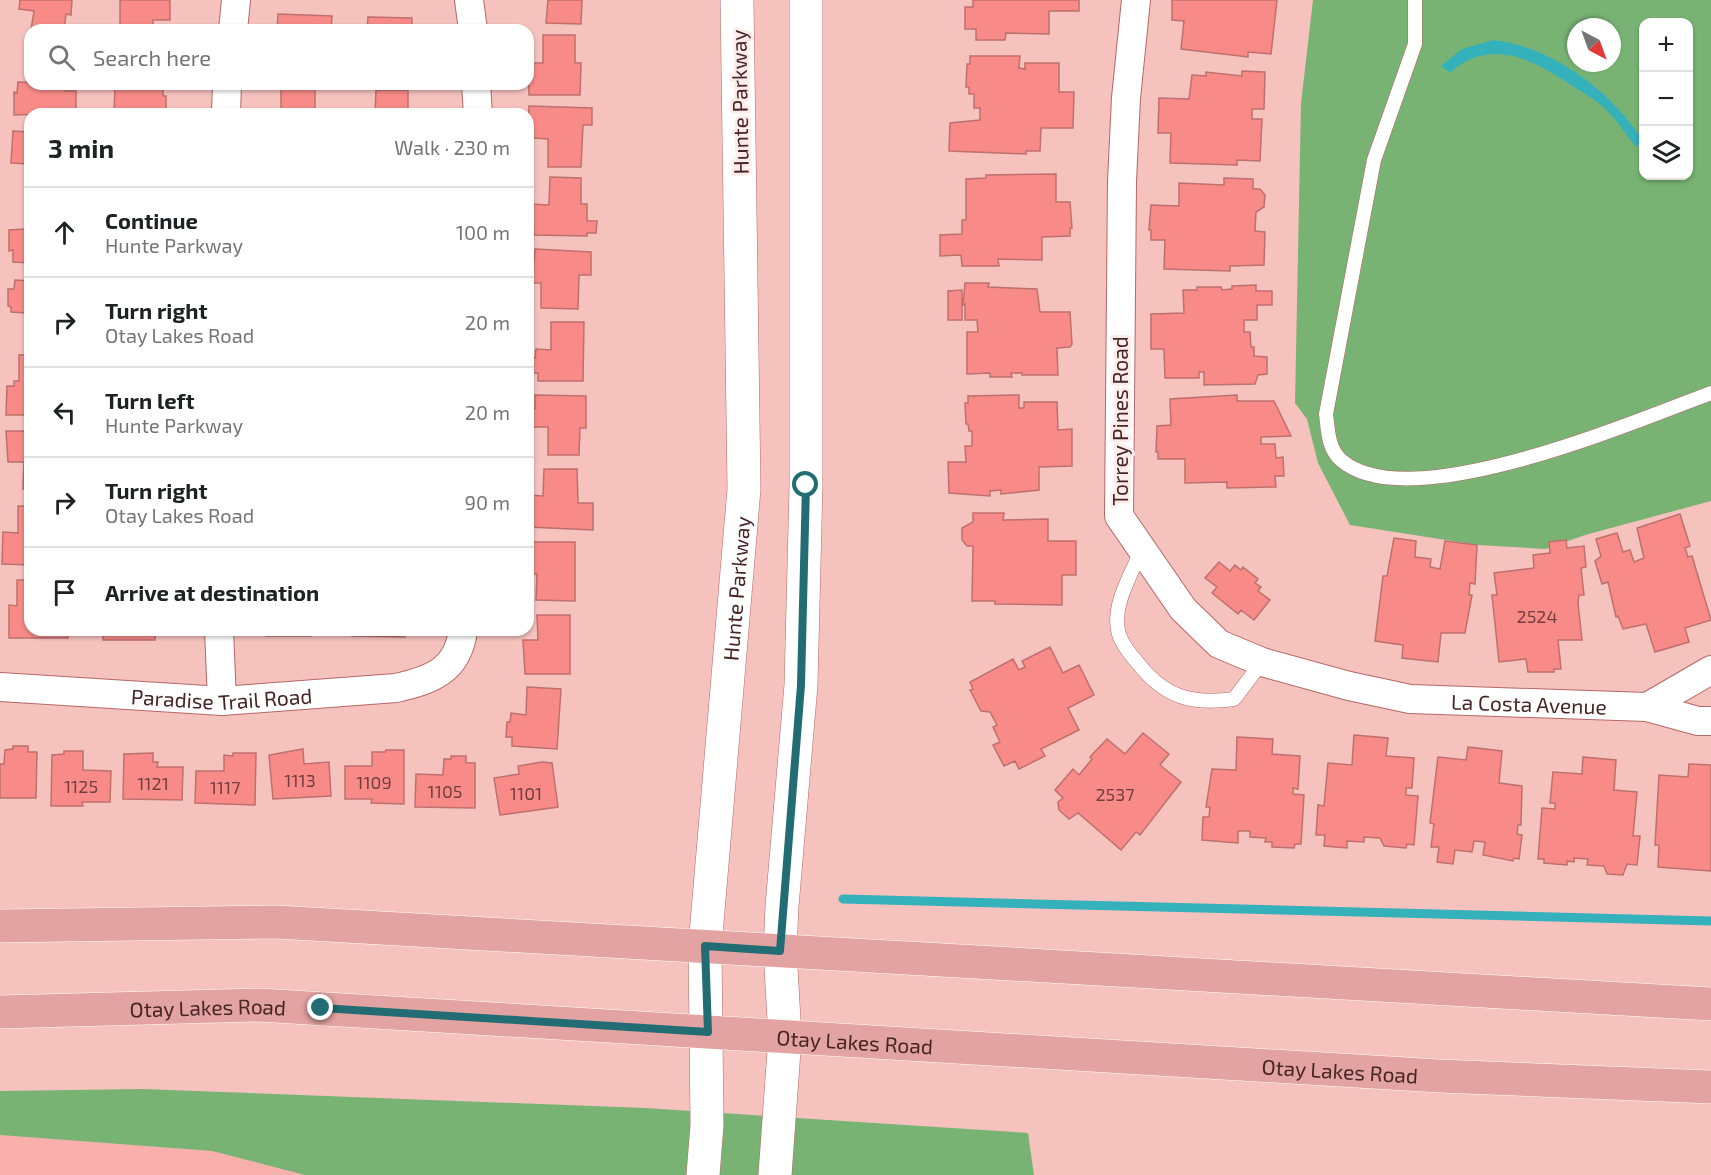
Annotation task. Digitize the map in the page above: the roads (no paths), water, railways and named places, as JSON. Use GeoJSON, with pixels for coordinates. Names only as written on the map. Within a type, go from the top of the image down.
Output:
{"type":"FeatureCollection","features":[{"type":"Feature","properties":{"kind":"main road","name":"Hunte Parkway"},"geometry":{"type":"LineString","coordinates":[[703,1175],[707,1125],[708,1032],[705,946],[744,489],[737,0]]}},
{"type":"Feature","properties":{"kind":"main road"},"geometry":{"type":"LineString","coordinates":[[775,1175],[785,1037],[780,951],[801,685],[806,473],[806,0]]}},
{"type":"Feature","properties":{"kind":"main road"},"geometry":{"type":"LineString","coordinates":[[0,926],[276,922],[1711,1004]]}},
{"type":"Feature","properties":{"kind":"main road","name":"Otay Lakes Road"},"geometry":{"type":"LineString","coordinates":[[0,1012],[259,1005],[1439,1076],[1711,1087]]}},
{"type":"Feature","properties":{"kind":"street"},"geometry":{"type":"LineString","coordinates":[[234,24],[236,0]]}},
{"type":"Feature","properties":{"kind":"street"},"geometry":{"type":"LineString","coordinates":[[469,0],[472,24]]}},
{"type":"Feature","properties":{"kind":"street","name":"Torrey Pines Road"},"geometry":{"type":"LineString","coordinates":[[1136,0],[1126,98],[1122,181],[1119,516],[1183,609],[1219,644],[1262,662],[1410,699]]}},
{"type":"Feature","properties":{"kind":"street"},"geometry":{"type":"LineString","coordinates":[[226,108],[227,90]]}},
{"type":"Feature","properties":{"kind":"street"},"geometry":{"type":"LineString","coordinates":[[476,90],[478,108]]}},
{"type":"Feature","properties":{"kind":"street"},"geometry":{"type":"LineString","coordinates":[[219,636],[222,701]]}},
{"type":"Feature","properties":{"kind":"street","name":"Paradise Trail Road"},"geometry":{"type":"LineString","coordinates":[[0,687],[222,701],[396,688],[421,682],[441,673],[453,660],[461,636]]}},
{"type":"Feature","properties":{"kind":"street"},"geometry":{"type":"LineString","coordinates":[[1647,707],[1711,670]]}},
{"type":"Feature","properties":{"kind":"street","name":"La Costa Avenue"},"geometry":{"type":"LineString","coordinates":[[1410,699],[1647,707],[1698,721],[1711,721]]}},
{"type":"Feature","properties":{"kind":"lane"},"geometry":{"type":"LineString","coordinates":[[1414,0],[1414,44],[1374,160],[1326,414],[1328,440],[1339,459],[1359,473],[1395,479],[1461,473],[1538,457],[1711,393]]}},
{"type":"Feature","properties":{"kind":"lane"},"geometry":{"type":"LineString","coordinates":[[1141,551],[1118,605],[1118,631],[1127,649],[1150,679],[1162,689],[1188,699],[1211,702],[1234,699],[1262,662]]}},
{"type":"Feature","properties":{"kind":"water"},"geometry":{"type":"Polygon","coordinates":[[[1493,40],[1515,44],[1558,62],[1567,67],[1567,72],[1578,74],[1614,105],[1639,135],[1639,144],[1636,147],[1598,102],[1544,68],[1528,61],[1497,54],[1481,56],[1465,62],[1450,73],[1441,66],[1462,49],[1493,40]]]}},
{"type":"Feature","properties":{"kind":"waterway"},"geometry":{"type":"LineString","coordinates":[[843,899],[1711,921]]}}]}
